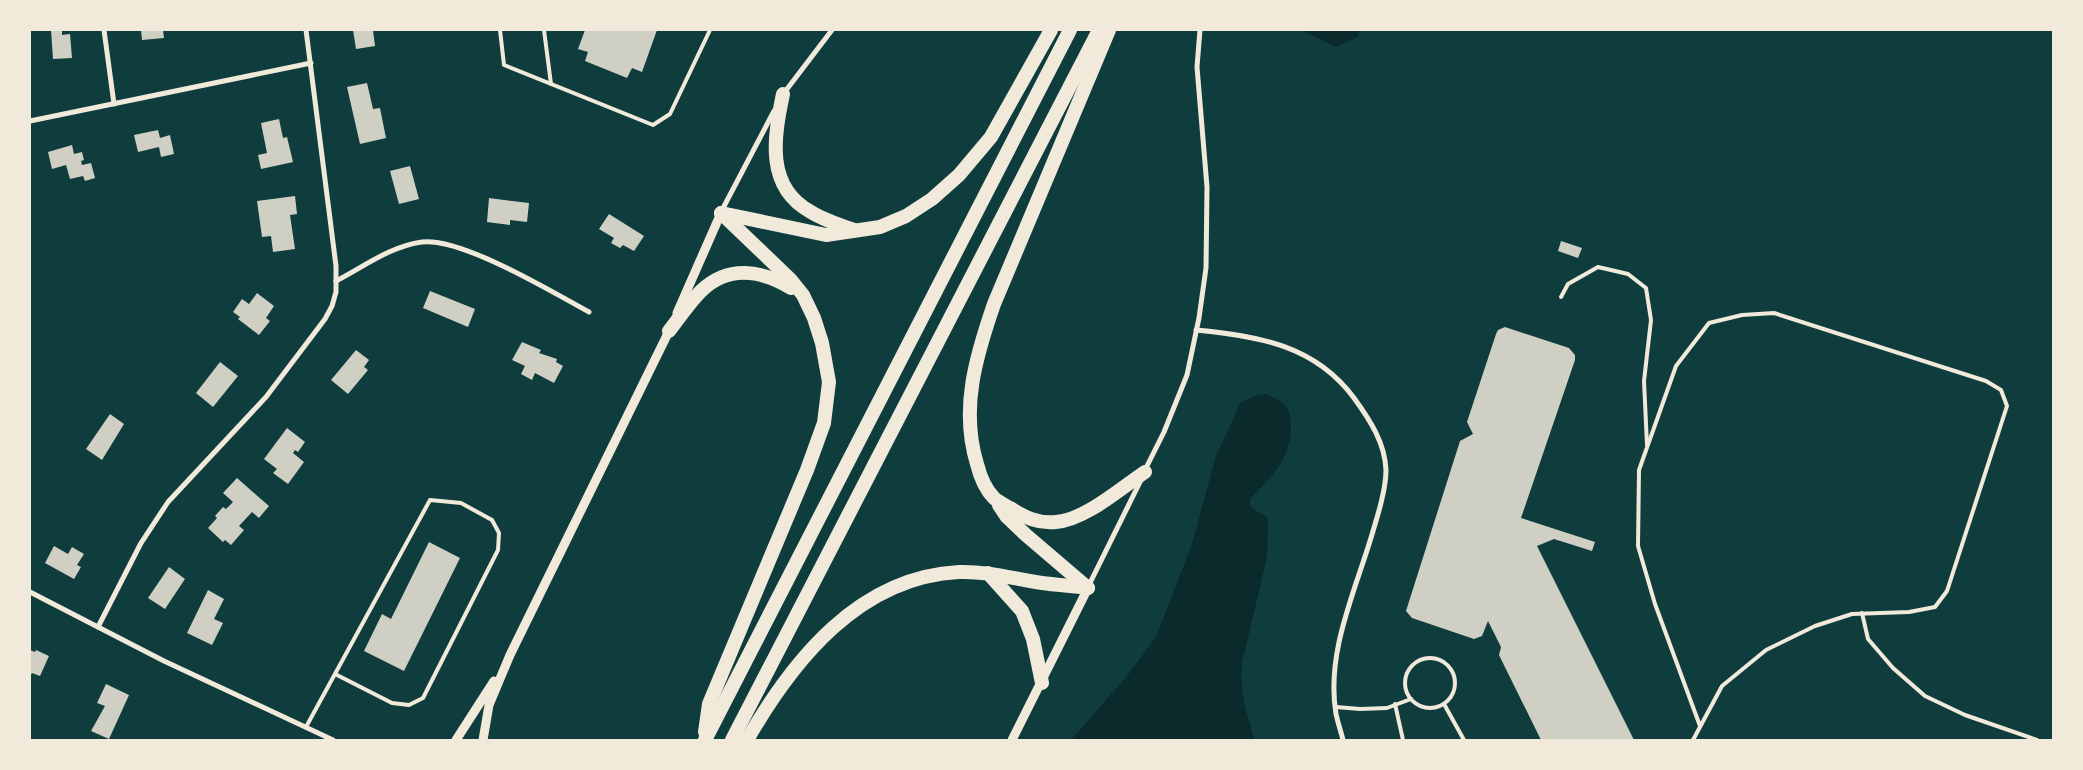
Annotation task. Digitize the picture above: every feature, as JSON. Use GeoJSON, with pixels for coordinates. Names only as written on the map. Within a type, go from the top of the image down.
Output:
{"type":"FeatureCollection","features":[{"type":"Feature","properties":{"kind":"highway"},"geometry":{"type":"LineString","coordinates":[[721,213],[826,235],[880,228],[906,216],[932,199],[959,175],[990,137],[1051,30]]}},
{"type":"Feature","properties":{"kind":"highway"},"geometry":{"type":"LineString","coordinates":[[704,740],[1070,30]]}},
{"type":"Feature","properties":{"kind":"highway"},"geometry":{"type":"LineString","coordinates":[[732,740],[1099,30]]}},
{"type":"Feature","properties":{"kind":"highway"},"geometry":{"type":"LineString","coordinates":[[1088,588],[1007,517],[981,479],[974,454],[969,424],[971,388],[978,350],[994,304],[1109,30]]}},
{"type":"Feature","properties":{"kind":"highway"},"geometry":{"type":"LineString","coordinates":[[783,94],[776,133],[775,156],[783,183],[798,204],[809,212],[854,231]]}},
{"type":"Feature","properties":{"kind":"highway"},"geometry":{"type":"LineString","coordinates":[[704,740],[709,704],[788,516],[824,423],[829,382],[822,343],[803,295],[791,280],[721,213]]}},
{"type":"Feature","properties":{"kind":"highway"},"geometry":{"type":"LineString","coordinates":[[669,331],[701,291],[731,273],[742,272],[766,275],[803,295]]}},
{"type":"Feature","properties":{"kind":"highway"},"geometry":{"type":"LineString","coordinates":[[993,497],[1028,519],[1056,522],[1082,514],[1145,472]]}},
{"type":"Feature","properties":{"kind":"highway"},"geometry":{"type":"LineString","coordinates":[[748,740],[768,704],[821,638],[850,613],[876,596],[907,583],[959,572],[988,573],[1043,583],[1088,588]]}},
{"type":"Feature","properties":{"kind":"highway"},"geometry":{"type":"LineString","coordinates":[[988,573],[1022,611],[1033,639],[1042,683]]}},
{"type":"Feature","properties":{"kind":"street"},"geometry":{"type":"LineString","coordinates":[[104,30],[114,104]]}},
{"type":"Feature","properties":{"kind":"street"},"geometry":{"type":"LineString","coordinates":[[98,626],[141,543],[159,514],[178,491],[266,397],[305,348],[332,306],[336,281],[306,30]]}},
{"type":"Feature","properties":{"kind":"street"},"geometry":{"type":"LineString","coordinates":[[483,740],[489,705],[510,655],[669,331],[721,213],[783,94],[832,30]]}},
{"type":"Feature","properties":{"kind":"street"},"geometry":{"type":"LineString","coordinates":[[1012,740],[1042,683],[1145,472],[1164,432],[1187,375],[1206,268],[1207,187],[1197,67],[1200,30]]}},
{"type":"Feature","properties":{"kind":"street"},"geometry":{"type":"LineString","coordinates":[[30,121],[311,63]]}},
{"type":"Feature","properties":{"kind":"street"},"geometry":{"type":"LineString","coordinates":[[336,281],[396,249],[424,242],[437,242],[495,262],[589,312]]}},
{"type":"Feature","properties":{"kind":"street"},"geometry":{"type":"LineString","coordinates":[[1196,330],[1238,334],[1276,343],[1302,353],[1329,370],[1349,392],[1369,418],[1380,441],[1386,471],[1379,511],[1339,640],[1334,678],[1336,707],[1343,740]]}},
{"type":"Feature","properties":{"kind":"street"},"geometry":{"type":"LineString","coordinates":[[30,592],[164,661],[333,740]]}},
{"type":"Feature","properties":{"kind":"street"},"geometry":{"type":"LineString","coordinates":[[456,740],[510,655]]}},
{"type":"Feature","properties":{"kind":"lane"},"geometry":{"type":"LineString","coordinates":[[500,30],[504,65],[652,125],[670,114],[710,30]]}},
{"type":"Feature","properties":{"kind":"lane"},"geometry":{"type":"LineString","coordinates":[[544,30],[551,84]]}},
{"type":"Feature","properties":{"kind":"lane"},"geometry":{"type":"LineString","coordinates":[[1560,297],[1568,284],[1598,267],[1628,274],[1646,288],[1651,320],[1644,381],[1647,448]]}},
{"type":"Feature","properties":{"kind":"lane"},"geometry":{"type":"LineString","coordinates":[[1693,740],[1722,686],[1766,650],[1814,626],[1852,614],[1909,612],[1935,607],[1947,591],[2007,406],[2001,390],[1986,381],[1774,313],[1742,315],[1709,323],[1676,366],[1639,470],[1638,546],[1655,604],[1700,726]]}},
{"type":"Feature","properties":{"kind":"lane"},"geometry":{"type":"LineString","coordinates":[[306,727],[430,500],[461,503],[492,520],[499,533],[498,550],[423,698],[409,706],[392,703],[335,674]]}},
{"type":"Feature","properties":{"kind":"lane"},"geometry":{"type":"LineString","coordinates":[[1862,613],[1868,639],[1893,668],[1925,696],[1965,715],[2036,740]]}},
{"type":"Feature","properties":{"kind":"lane"},"geometry":{"type":"LineString","coordinates":[[1435,658],[1446,663],[1453,672],[1455,684],[1452,696],[1444,704],[1432,708],[1420,706],[1411,699],[1406,688],[1406,676],[1412,665],[1422,659],[1435,658]]}},
{"type":"Feature","properties":{"kind":"lane"},"geometry":{"type":"LineString","coordinates":[[1336,707],[1360,709],[1386,708],[1411,699]]}},
{"type":"Feature","properties":{"kind":"lane"},"geometry":{"type":"LineString","coordinates":[[1395,704],[1403,740]]}},
{"type":"Feature","properties":{"kind":"lane"},"geometry":{"type":"LineString","coordinates":[[1444,704],[1464,740]]}},
{"type":"Feature","properties":{"kind":"water"},"geometry":{"type":"Polygon","coordinates":[[[1301,30],[1360,30],[1358,37],[1336,47],[1301,30]]]}},
{"type":"Feature","properties":{"kind":"water"},"geometry":{"type":"Polygon","coordinates":[[[1267,394],[1282,403],[1288,410],[1291,430],[1282,461],[1250,499],[1250,506],[1268,519],[1267,557],[1242,663],[1244,702],[1255,740],[1071,740],[1127,676],[1156,637],[1192,544],[1216,456],[1241,402],[1257,395],[1267,394]]]}},
{"type":"Feature","properties":{"kind":"building"},"geometry":{"type":"Polygon","coordinates":[[[51,30],[62,30],[62,35],[70,34],[72,58],[53,59],[51,30]]]}},
{"type":"Feature","properties":{"kind":"building"},"geometry":{"type":"Polygon","coordinates":[[[141,30],[163,30],[164,38],[142,40],[141,30]]]}},
{"type":"Feature","properties":{"kind":"building"},"geometry":{"type":"Polygon","coordinates":[[[353,30],[373,30],[375,46],[356,49],[353,30]]]}},
{"type":"Feature","properties":{"kind":"building"},"geometry":{"type":"Polygon","coordinates":[[[585,30],[657,30],[642,72],[632,68],[627,78],[585,61],[588,52],[578,49],[585,30]]]}},
{"type":"Feature","properties":{"kind":"building"},"geometry":{"type":"Polygon","coordinates":[[[367,83],[373,109],[380,108],[386,138],[360,144],[347,87],[367,83]]]}},
{"type":"Feature","properties":{"kind":"building"},"geometry":{"type":"Polygon","coordinates":[[[279,119],[283,138],[287,137],[293,162],[261,169],[258,155],[267,153],[261,123],[279,119]]]}},
{"type":"Feature","properties":{"kind":"building"},"geometry":{"type":"Polygon","coordinates":[[[158,130],[160,138],[170,135],[174,154],[161,157],[159,147],[138,152],[134,135],[158,130]]]}},
{"type":"Feature","properties":{"kind":"building"},"geometry":{"type":"Polygon","coordinates":[[[72,145],[74,154],[82,152],[84,160],[81,161],[82,165],[91,163],[95,178],[85,181],[83,176],[70,179],[66,165],[52,169],[48,152],[72,145]]]}},
{"type":"Feature","properties":{"kind":"building"},"geometry":{"type":"Polygon","coordinates":[[[410,166],[419,199],[399,204],[390,171],[410,166]]]}},
{"type":"Feature","properties":{"kind":"building"},"geometry":{"type":"Polygon","coordinates":[[[295,196],[297,214],[290,215],[295,249],[273,252],[271,236],[262,237],[257,201],[295,196]]]}},
{"type":"Feature","properties":{"kind":"building"},"geometry":{"type":"Polygon","coordinates":[[[489,198],[529,203],[527,222],[510,220],[510,225],[487,222],[489,198]]]}},
{"type":"Feature","properties":{"kind":"building"},"geometry":{"type":"Polygon","coordinates":[[[609,214],[644,236],[634,251],[623,245],[620,248],[611,243],[614,238],[599,229],[609,214]]]}},
{"type":"Feature","properties":{"kind":"building"},"geometry":{"type":"Polygon","coordinates":[[[1561,241],[1582,248],[1578,258],[1558,251],[1561,241]]]}},
{"type":"Feature","properties":{"kind":"building"},"geometry":{"type":"Polygon","coordinates":[[[430,291],[475,309],[468,327],[423,308],[430,291]]]}},
{"type":"Feature","properties":{"kind":"building"},"geometry":{"type":"Polygon","coordinates":[[[257,293],[274,306],[266,318],[270,321],[259,335],[238,319],[240,317],[233,312],[242,299],[249,304],[257,293]]]}},
{"type":"Feature","properties":{"kind":"building"},"geometry":{"type":"Polygon","coordinates":[[[1505,327],[1569,348],[1575,355],[1575,360],[1521,518],[1595,542],[1592,551],[1554,539],[1537,546],[1634,740],[1541,740],[1499,655],[1501,647],[1488,621],[1482,636],[1474,639],[1412,618],[1406,611],[1460,441],[1473,434],[1467,422],[1496,334],[1498,330],[1505,327]]]}},
{"type":"Feature","properties":{"kind":"building"},"geometry":{"type":"Polygon","coordinates":[[[522,342],[541,350],[539,353],[557,359],[556,362],[563,366],[554,383],[535,373],[532,380],[521,374],[525,366],[512,360],[522,342]]]}},
{"type":"Feature","properties":{"kind":"building"},"geometry":{"type":"Polygon","coordinates":[[[356,350],[369,360],[364,367],[368,370],[348,394],[331,380],[356,350]]]}},
{"type":"Feature","properties":{"kind":"building"},"geometry":{"type":"Polygon","coordinates":[[[220,362],[238,376],[213,407],[196,393],[220,362]]]}},
{"type":"Feature","properties":{"kind":"building"},"geometry":{"type":"Polygon","coordinates":[[[110,414],[124,424],[102,460],[86,449],[110,414]]]}},
{"type":"Feature","properties":{"kind":"building"},"geometry":{"type":"Polygon","coordinates":[[[287,428],[305,442],[298,452],[295,450],[293,453],[304,462],[288,484],[273,473],[277,469],[264,459],[287,428]]]}},
{"type":"Feature","properties":{"kind":"building"},"geometry":{"type":"Polygon","coordinates":[[[237,478],[269,506],[259,518],[252,512],[239,526],[244,530],[231,545],[225,540],[223,542],[208,528],[217,518],[215,516],[223,507],[226,509],[233,502],[223,493],[237,478]]]}},
{"type":"Feature","properties":{"kind":"building"},"geometry":{"type":"Polygon","coordinates":[[[429,542],[460,558],[404,671],[364,651],[382,614],[391,619],[429,542]]]}},
{"type":"Feature","properties":{"kind":"building"},"geometry":{"type":"Polygon","coordinates":[[[54,546],[68,554],[72,547],[84,554],[77,565],[81,567],[74,579],[45,563],[54,546]]]}},
{"type":"Feature","properties":{"kind":"building"},"geometry":{"type":"Polygon","coordinates":[[[169,567],[185,579],[165,609],[148,598],[169,567]]]}},
{"type":"Feature","properties":{"kind":"building"},"geometry":{"type":"Polygon","coordinates":[[[208,590],[224,599],[214,619],[223,623],[212,645],[187,633],[208,590]]]}},
{"type":"Feature","properties":{"kind":"building"},"geometry":{"type":"Polygon","coordinates":[[[30,650],[35,652],[36,650],[49,656],[40,676],[32,673],[30,676],[30,650]]]}},
{"type":"Feature","properties":{"kind":"building"},"geometry":{"type":"Polygon","coordinates":[[[106,684],[129,695],[109,739],[91,731],[105,706],[97,703],[106,684]]]}}]}
